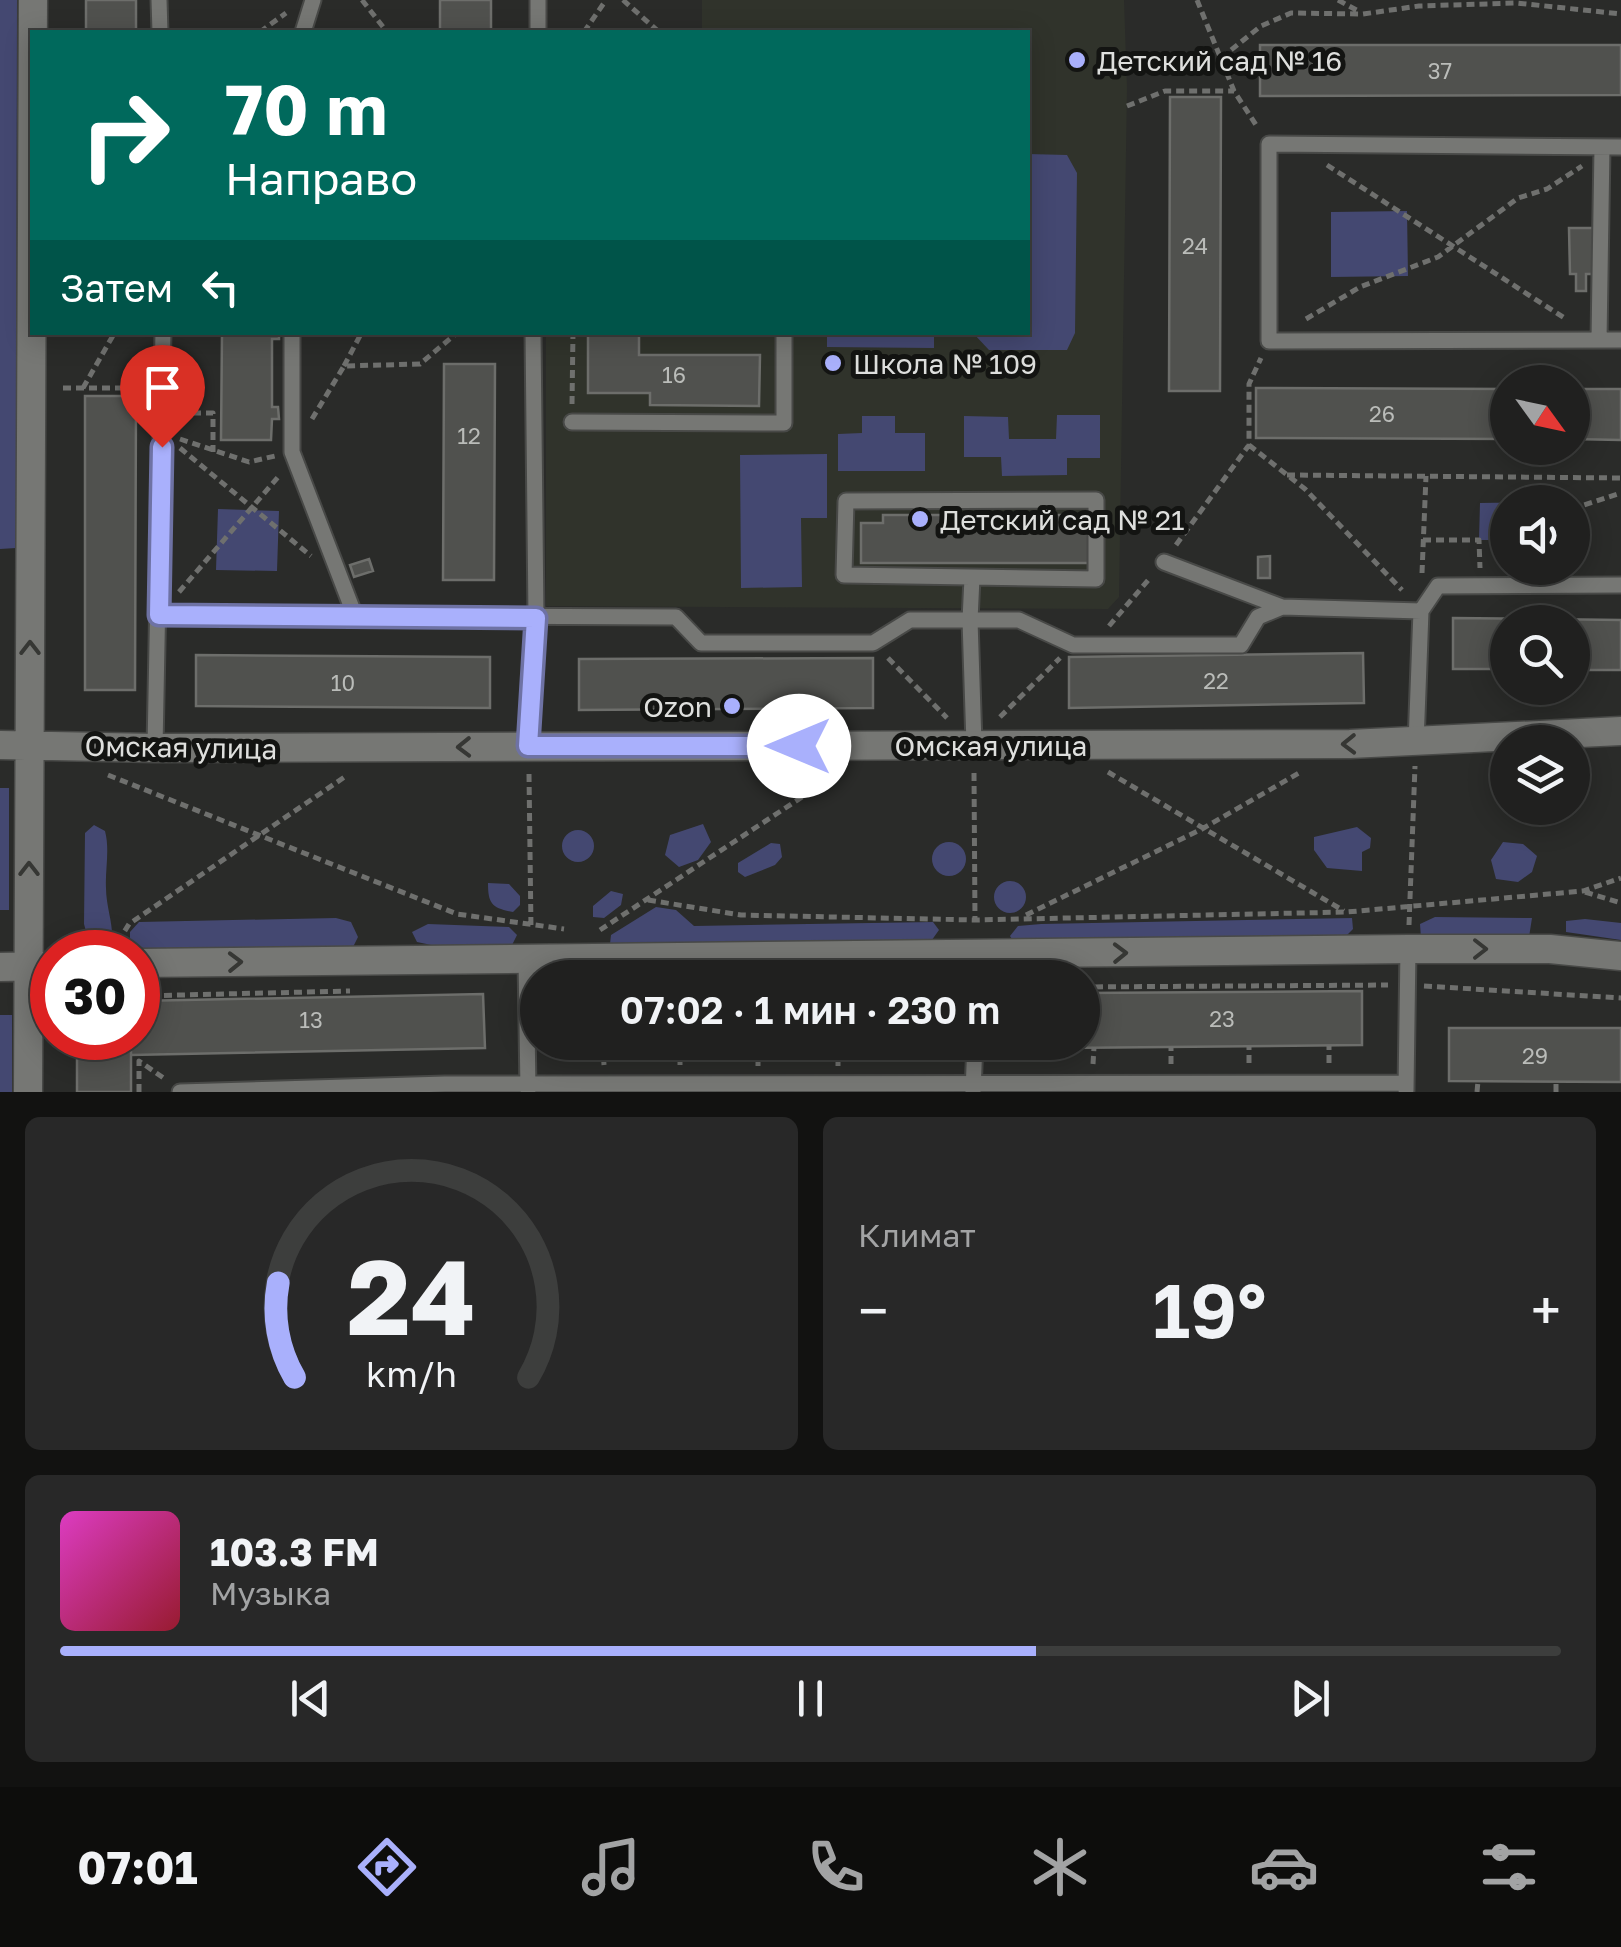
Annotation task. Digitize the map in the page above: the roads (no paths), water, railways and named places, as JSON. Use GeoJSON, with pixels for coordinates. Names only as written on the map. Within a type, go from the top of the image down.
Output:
{"type":"FeatureCollection","features":[{"type":"Feature","properties":{"kind":"street"},"geometry":{"type":"LineString","coordinates":[[32,0],[32,30]]}},
{"type":"Feature","properties":{"kind":"street"},"geometry":{"type":"LineString","coordinates":[[28,1092],[31,335]]}},
{"type":"Feature","properties":{"kind":"street","name":"Омская улица"},"geometry":{"type":"LineString","coordinates":[[0,745],[386,748],[1416,743],[1621,731]]}},
{"type":"Feature","properties":{"kind":"street"},"geometry":{"type":"LineString","coordinates":[[1100,961],[1408,949],[1550,949],[1621,956]]}},
{"type":"Feature","properties":{"kind":"street"},"geometry":{"type":"LineString","coordinates":[[160,964],[590,960]]}},
{"type":"Feature","properties":{"kind":"lane"},"geometry":{"type":"LineString","coordinates":[[159,0],[160,30]]}},
{"type":"Feature","properties":{"kind":"lane"},"geometry":{"type":"LineString","coordinates":[[304,30],[313,0]]}},
{"type":"Feature","properties":{"kind":"lane"},"geometry":{"type":"LineString","coordinates":[[538,0],[538,30]]}},
{"type":"Feature","properties":{"kind":"lane"},"geometry":{"type":"LineString","coordinates":[[1621,146],[1269,144],[1268,342],[1621,340]]}},
{"type":"Feature","properties":{"kind":"lane"},"geometry":{"type":"LineString","coordinates":[[1599,340],[1602,146]]}},
{"type":"Feature","properties":{"kind":"lane"},"geometry":{"type":"LineString","coordinates":[[156,748],[163,335]]}},
{"type":"Feature","properties":{"kind":"lane"},"geometry":{"type":"LineString","coordinates":[[292,335],[292,452],[355,616]]}},
{"type":"Feature","properties":{"kind":"lane"},"geometry":{"type":"LineString","coordinates":[[528,746],[536,618],[534,335]]}},
{"type":"Feature","properties":{"kind":"lane"},"geometry":{"type":"LineString","coordinates":[[572,422],[784,422],[784,335]]}},
{"type":"Feature","properties":{"kind":"lane"},"geometry":{"type":"LineString","coordinates":[[1096,500],[1096,579],[972,578],[844,576],[846,501],[1096,500]]}},
{"type":"Feature","properties":{"kind":"lane"},"geometry":{"type":"LineString","coordinates":[[1164,562],[1282,608],[1421,610]]}},
{"type":"Feature","properties":{"kind":"lane"},"geometry":{"type":"LineString","coordinates":[[972,578],[974,744]]}},
{"type":"Feature","properties":{"kind":"lane"},"geometry":{"type":"LineString","coordinates":[[1416,743],[1421,610],[1438,586],[1621,585]]}},
{"type":"Feature","properties":{"kind":"lane"},"geometry":{"type":"LineString","coordinates":[[159,615],[676,617],[702,643],[872,643],[910,620],[1019,620],[1072,645],[1241,645],[1258,617],[1282,608]]}},
{"type":"Feature","properties":{"kind":"lane"},"geometry":{"type":"LineString","coordinates":[[180,1091],[974,1086],[1406,1088],[1408,949]]}},
{"type":"Feature","properties":{"kind":"lane"},"geometry":{"type":"LineString","coordinates":[[526,959],[528,1088]]}},
{"type":"Feature","properties":{"kind":"lane"},"geometry":{"type":"LineString","coordinates":[[974,1060],[974,1086]]}},
{"type":"Feature","properties":{"kind":"place","name":"Детский сад № 16"},"geometry":{"type":"Point","coordinates":[1077,60]}},
{"type":"Feature","properties":{"kind":"place","name":"Школа № 109"},"geometry":{"type":"Point","coordinates":[833,363]}},
{"type":"Feature","properties":{"kind":"place","name":"Детский сад № 21"},"geometry":{"type":"Point","coordinates":[920,519]}},
{"type":"Feature","properties":{"kind":"place","name":"Ozon"},"geometry":{"type":"Point","coordinates":[732,706]}}]}
